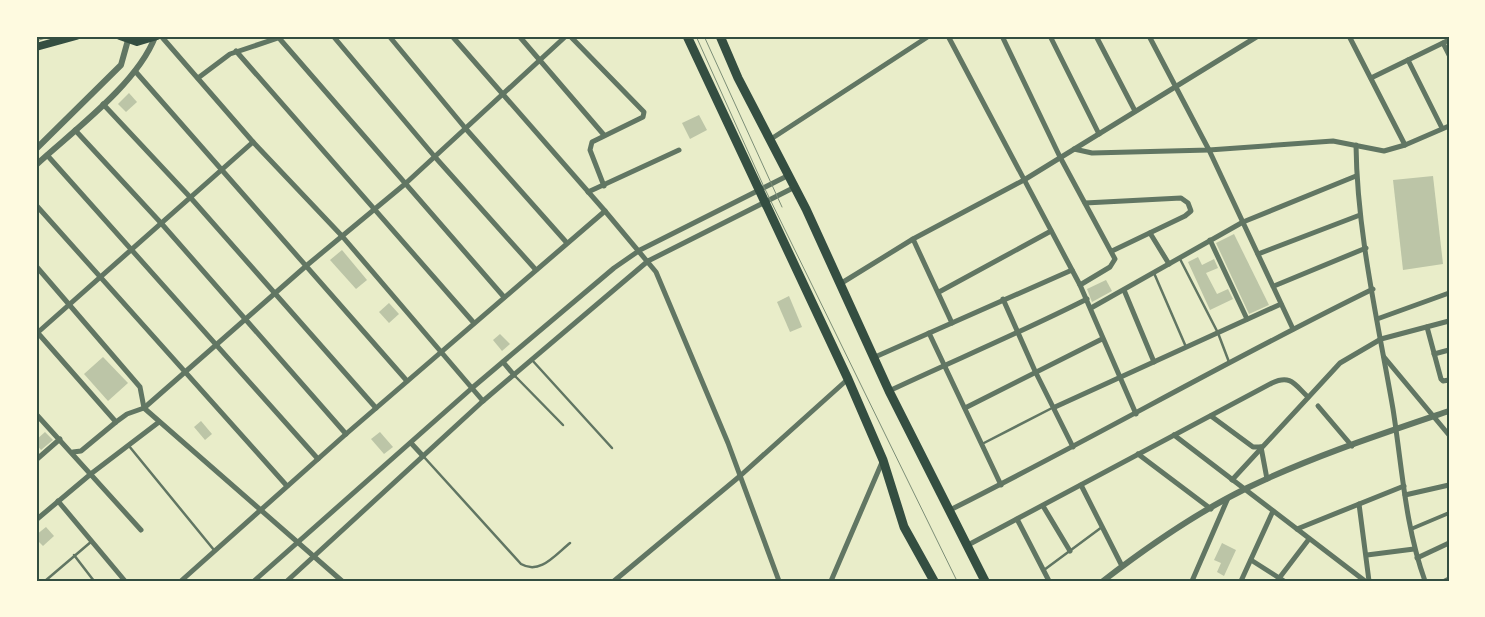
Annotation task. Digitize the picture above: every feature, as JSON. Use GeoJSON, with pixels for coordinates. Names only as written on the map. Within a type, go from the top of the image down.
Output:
{"type":"FeatureCollection","features":[{"type":"Feature","properties":{"kind":"main road"},"geometry":{"type":"LineString","coordinates":[[36,47],[76,36]]}},
{"type":"Feature","properties":{"kind":"main road"},"geometry":{"type":"LineString","coordinates":[[120,36],[137,42],[158,37]]}},
{"type":"Feature","properties":{"kind":"main road"},"geometry":{"type":"LineString","coordinates":[[687,36],[848,379],[883,460],[904,527],[934,581]]}},
{"type":"Feature","properties":{"kind":"main road"},"geometry":{"type":"LineString","coordinates":[[720,36],[738,78],[795,187],[875,357],[889,392],[985,581]]}},
{"type":"Feature","properties":{"kind":"street"},"geometry":{"type":"LineString","coordinates":[[333,36],[435,157],[536,270]]}},
{"type":"Feature","properties":{"kind":"street"},"geometry":{"type":"LineString","coordinates":[[389,36],[466,129],[566,243]]}},
{"type":"Feature","properties":{"kind":"street"},"geometry":{"type":"LineString","coordinates":[[452,36],[640,250],[662,283],[740,476],[779,581]]}},
{"type":"Feature","properties":{"kind":"street"},"geometry":{"type":"LineString","coordinates":[[519,36],[604,135]]}},
{"type":"Feature","properties":{"kind":"street"},"geometry":{"type":"LineString","coordinates":[[73,452],[81,451],[127,414],[144,408],[186,373],[306,266],[405,184],[503,96],[566,36]]}},
{"type":"Feature","properties":{"kind":"street"},"geometry":{"type":"LineString","coordinates":[[570,36],[644,112],[643,117],[592,142],[590,150],[604,186]]}},
{"type":"Feature","properties":{"kind":"street"},"geometry":{"type":"LineString","coordinates":[[771,139],[929,36]]}},
{"type":"Feature","properties":{"kind":"street"},"geometry":{"type":"LineString","coordinates":[[948,36],[1087,299],[1102,339],[1136,414]]}},
{"type":"Feature","properties":{"kind":"street"},"geometry":{"type":"LineString","coordinates":[[1002,36],[1060,157],[1112,252],[1115,262],[1080,285]]}},
{"type":"Feature","properties":{"kind":"street"},"geometry":{"type":"LineString","coordinates":[[1050,36],[1099,134]]}},
{"type":"Feature","properties":{"kind":"street"},"geometry":{"type":"LineString","coordinates":[[1096,36],[1135,111]]}},
{"type":"Feature","properties":{"kind":"street"},"geometry":{"type":"LineString","coordinates":[[1149,36],[1209,150],[1293,328]]}},
{"type":"Feature","properties":{"kind":"street"},"geometry":{"type":"LineString","coordinates":[[840,284],[913,239],[1024,180],[1258,36]]}},
{"type":"Feature","properties":{"kind":"street"},"geometry":{"type":"LineString","coordinates":[[1349,36],[1405,145]]}},
{"type":"Feature","properties":{"kind":"street"},"geometry":{"type":"LineString","coordinates":[[36,166],[104,104],[135,71],[158,37],[198,78],[253,142],[342,236],[484,401]]}},
{"type":"Feature","properties":{"kind":"street"},"geometry":{"type":"LineString","coordinates":[[198,78],[236,51],[282,37],[405,184],[504,297]]}},
{"type":"Feature","properties":{"kind":"street"},"geometry":{"type":"LineString","coordinates":[[36,149],[121,65],[128,40]]}},
{"type":"Feature","properties":{"kind":"street"},"geometry":{"type":"LineString","coordinates":[[1371,78],[1449,40]]}},
{"type":"Feature","properties":{"kind":"street"},"geometry":{"type":"LineString","coordinates":[[1442,43],[1449,55]]}},
{"type":"Feature","properties":{"kind":"street"},"geometry":{"type":"LineString","coordinates":[[236,51],[474,323]]}},
{"type":"Feature","properties":{"kind":"street"},"geometry":{"type":"LineString","coordinates":[[1408,60],[1442,128]]}},
{"type":"Feature","properties":{"kind":"street"},"geometry":{"type":"LineString","coordinates":[[135,71],[407,381]]}},
{"type":"Feature","properties":{"kind":"street"},"geometry":{"type":"LineString","coordinates":[[104,104],[190,197],[376,408]]}},
{"type":"Feature","properties":{"kind":"street"},"geometry":{"type":"LineString","coordinates":[[1074,149],[1092,153],[1209,150],[1332,141],[1382,151],[1405,145],[1449,126]]}},
{"type":"Feature","properties":{"kind":"street"},"geometry":{"type":"LineString","coordinates":[[75,130],[161,223],[346,434]]}},
{"type":"Feature","properties":{"kind":"street"},"geometry":{"type":"LineString","coordinates":[[116,422],[37,333],[71,306],[100,277],[253,142]]}},
{"type":"Feature","properties":{"kind":"street"},"geometry":{"type":"LineString","coordinates":[[1356,145],[1356,176],[1360,215],[1414,549],[1425,581]]}},
{"type":"Feature","properties":{"kind":"street"},"geometry":{"type":"LineString","coordinates":[[588,192],[679,150]]}},
{"type":"Feature","properties":{"kind":"street"},"geometry":{"type":"LineString","coordinates":[[47,155],[318,459]]}},
{"type":"Feature","properties":{"kind":"street"},"geometry":{"type":"LineString","coordinates":[[254,581],[472,388],[614,268],[640,250],[789,175]]}},
{"type":"Feature","properties":{"kind":"street"},"geometry":{"type":"LineString","coordinates":[[1091,308],[1242,222],[1356,176]]}},
{"type":"Feature","properties":{"kind":"street"},"geometry":{"type":"LineString","coordinates":[[287,581],[484,401],[648,261],[795,187]]}},
{"type":"Feature","properties":{"kind":"street"},"geometry":{"type":"LineString","coordinates":[[1085,203],[1181,198],[1188,203],[1191,211],[1189,214],[1112,252]]}},
{"type":"Feature","properties":{"kind":"street"},"geometry":{"type":"LineString","coordinates":[[36,205],[287,486]]}},
{"type":"Feature","properties":{"kind":"street"},"geometry":{"type":"LineString","coordinates":[[181,581],[346,434],[605,211]]}},
{"type":"Feature","properties":{"kind":"street"},"geometry":{"type":"LineString","coordinates":[[1258,254],[1360,215]]}},
{"type":"Feature","properties":{"kind":"street"},"geometry":{"type":"LineString","coordinates":[[699,220],[705,231]]}},
{"type":"Feature","properties":{"kind":"street"},"geometry":{"type":"LineString","coordinates":[[939,292],[1051,231]]}},
{"type":"Feature","properties":{"kind":"street"},"geometry":{"type":"LineString","coordinates":[[1150,233],[1169,264]]}},
{"type":"Feature","properties":{"kind":"street"},"geometry":{"type":"LineString","coordinates":[[913,239],[952,323]]}},
{"type":"Feature","properties":{"kind":"street"},"geometry":{"type":"LineString","coordinates":[[1210,240],[1247,319]]}},
{"type":"Feature","properties":{"kind":"street"},"geometry":{"type":"LineString","coordinates":[[1274,286],[1366,248]]}},
{"type":"Feature","properties":{"kind":"street"},"geometry":{"type":"LineString","coordinates":[[36,266],[140,387],[144,408],[298,542],[313,558],[342,581]]}},
{"type":"Feature","properties":{"kind":"street"},"geometry":{"type":"LineString","coordinates":[[875,357],[1072,270]]}},
{"type":"Feature","properties":{"kind":"street"},"geometry":{"type":"LineString","coordinates":[[950,510],[1136,414],[1293,328],[1373,289]]}},
{"type":"Feature","properties":{"kind":"street"},"geometry":{"type":"LineString","coordinates":[[1124,290],[1154,362]]}},
{"type":"Feature","properties":{"kind":"street"},"geometry":{"type":"LineString","coordinates":[[1377,319],[1449,293]]}},
{"type":"Feature","properties":{"kind":"street"},"geometry":{"type":"LineString","coordinates":[[889,392],[945,364],[1018,334],[1087,299]]}},
{"type":"Feature","properties":{"kind":"street"},"geometry":{"type":"LineString","coordinates":[[1004,300],[1035,371],[1055,407],[1073,447]]}},
{"type":"Feature","properties":{"kind":"street"},"geometry":{"type":"LineString","coordinates":[[1055,407],[1281,304]]}},
{"type":"Feature","properties":{"kind":"street"},"geometry":{"type":"LineString","coordinates":[[1232,480],[1340,363],[1381,340],[1449,321]]}},
{"type":"Feature","properties":{"kind":"street"},"geometry":{"type":"LineString","coordinates":[[1427,327],[1434,354],[1446,381]]}},
{"type":"Feature","properties":{"kind":"street"},"geometry":{"type":"LineString","coordinates":[[929,333],[1001,485]]}},
{"type":"Feature","properties":{"kind":"street"},"geometry":{"type":"LineString","coordinates":[[966,408],[1035,371],[1102,339]]}},
{"type":"Feature","properties":{"kind":"street"},"geometry":{"type":"LineString","coordinates":[[1434,354],[1449,350]]}},
{"type":"Feature","properties":{"kind":"street"},"geometry":{"type":"LineString","coordinates":[[1384,356],[1449,435]]}},
{"type":"Feature","properties":{"kind":"street"},"geometry":{"type":"LineString","coordinates":[[503,362],[514,375]]}},
{"type":"Feature","properties":{"kind":"street"},"geometry":{"type":"LineString","coordinates":[[614,581],[740,476],[848,379]]}},
{"type":"Feature","properties":{"kind":"street"},"geometry":{"type":"LineString","coordinates":[[968,545],[1282,379],[1289,380],[1308,397]]}},
{"type":"Feature","properties":{"kind":"street"},"geometry":{"type":"LineString","coordinates":[[1318,406],[1352,446]]}},
{"type":"Feature","properties":{"kind":"street"},"geometry":{"type":"LineString","coordinates":[[1103,581],[1122,566],[1245,489],[1352,446],[1449,411]]}},
{"type":"Feature","properties":{"kind":"street"},"geometry":{"type":"LineString","coordinates":[[36,414],[73,452],[141,530]]}},
{"type":"Feature","properties":{"kind":"street"},"geometry":{"type":"LineString","coordinates":[[1211,416],[1253,447],[1261,447]]}},
{"type":"Feature","properties":{"kind":"street"},"geometry":{"type":"LineString","coordinates":[[36,520],[92,473],[159,422]]}},
{"type":"Feature","properties":{"kind":"street"},"geometry":{"type":"LineString","coordinates":[[1174,435],[1365,581]]}},
{"type":"Feature","properties":{"kind":"street"},"geometry":{"type":"LineString","coordinates":[[36,460],[60,439]]}},
{"type":"Feature","properties":{"kind":"street"},"geometry":{"type":"LineString","coordinates":[[411,443],[422,456]]}},
{"type":"Feature","properties":{"kind":"street"},"geometry":{"type":"LineString","coordinates":[[1261,447],[1267,479]]}},
{"type":"Feature","properties":{"kind":"street"},"geometry":{"type":"LineString","coordinates":[[1138,454],[1211,509]]}},
{"type":"Feature","properties":{"kind":"street"},"geometry":{"type":"LineString","coordinates":[[831,581],[883,460]]}},
{"type":"Feature","properties":{"kind":"street"},"geometry":{"type":"LineString","coordinates":[[1080,485],[1122,566]]}},
{"type":"Feature","properties":{"kind":"street"},"geometry":{"type":"LineString","coordinates":[[1405,495],[1449,485]]}},
{"type":"Feature","properties":{"kind":"street"},"geometry":{"type":"LineString","coordinates":[[1297,529],[1404,486]]}},
{"type":"Feature","properties":{"kind":"street"},"geometry":{"type":"LineString","coordinates":[[1192,581],[1228,498]]}},
{"type":"Feature","properties":{"kind":"street"},"geometry":{"type":"LineString","coordinates":[[58,501],[125,581]]}},
{"type":"Feature","properties":{"kind":"street"},"geometry":{"type":"LineString","coordinates":[[1359,504],[1369,581]]}},
{"type":"Feature","properties":{"kind":"street"},"geometry":{"type":"LineString","coordinates":[[1043,506],[1070,551]]}},
{"type":"Feature","properties":{"kind":"street"},"geometry":{"type":"LineString","coordinates":[[1241,581],[1273,511]]}},
{"type":"Feature","properties":{"kind":"street"},"geometry":{"type":"LineString","coordinates":[[1411,529],[1449,513]]}},
{"type":"Feature","properties":{"kind":"street"},"geometry":{"type":"LineString","coordinates":[[1018,519],[1049,581]]}},
{"type":"Feature","properties":{"kind":"street"},"geometry":{"type":"LineString","coordinates":[[1251,560],[1280,580],[1309,539]]}},
{"type":"Feature","properties":{"kind":"street"},"geometry":{"type":"LineString","coordinates":[[1417,558],[1449,543]]}},
{"type":"Feature","properties":{"kind":"street"},"geometry":{"type":"LineString","coordinates":[[1367,555],[1414,549]]}},
{"type":"Feature","properties":{"kind":"street"},"geometry":{"type":"LineString","coordinates":[[1445,581],[1449,579]]}},
{"type":"Feature","properties":{"kind":"lane"},"geometry":{"type":"LineString","coordinates":[[1180,257],[1218,333],[1229,362]]}},
{"type":"Feature","properties":{"kind":"lane"},"geometry":{"type":"LineString","coordinates":[[1154,273],[1186,347]]}},
{"type":"Feature","properties":{"kind":"lane"},"geometry":{"type":"LineString","coordinates":[[532,360],[612,448]]}},
{"type":"Feature","properties":{"kind":"lane"},"geometry":{"type":"LineString","coordinates":[[514,375],[564,425]]}},
{"type":"Feature","properties":{"kind":"lane"},"geometry":{"type":"LineString","coordinates":[[982,444],[1055,407]]}},
{"type":"Feature","properties":{"kind":"lane"},"geometry":{"type":"LineString","coordinates":[[128,446],[215,551]]}},
{"type":"Feature","properties":{"kind":"lane"},"geometry":{"type":"LineString","coordinates":[[422,456],[522,564],[529,569],[539,568],[570,543]]}},
{"type":"Feature","properties":{"kind":"lane"},"geometry":{"type":"LineString","coordinates":[[1044,570],[1102,527]]}},
{"type":"Feature","properties":{"kind":"lane"},"geometry":{"type":"LineString","coordinates":[[45,581],[92,541]]}},
{"type":"Feature","properties":{"kind":"lane"},"geometry":{"type":"LineString","coordinates":[[74,555],[94,581]]}},
{"type":"Feature","properties":{"kind":"building"},"geometry":{"type":"Polygon","coordinates":[[[129,93],[137,102],[126,112],[118,104],[129,93]]]}},
{"type":"Feature","properties":{"kind":"building"},"geometry":{"type":"Polygon","coordinates":[[[699,115],[707,130],[690,139],[682,123],[699,115]]]}},
{"type":"Feature","properties":{"kind":"building"},"geometry":{"type":"Polygon","coordinates":[[[1433,176],[1443,264],[1403,270],[1393,180],[1433,176]]]}},
{"type":"Feature","properties":{"kind":"building"},"geometry":{"type":"Polygon","coordinates":[[[1234,234],[1269,305],[1249,314],[1216,243],[1234,234]]]}},
{"type":"Feature","properties":{"kind":"building"},"geometry":{"type":"Polygon","coordinates":[[[342,250],[367,280],[356,289],[330,260],[342,250]]]}},
{"type":"Feature","properties":{"kind":"building"},"geometry":{"type":"Polygon","coordinates":[[[1198,257],[1202,265],[1214,259],[1218,268],[1206,273],[1217,294],[1228,289],[1233,299],[1210,310],[1188,262],[1198,257]]]}},
{"type":"Feature","properties":{"kind":"building"},"geometry":{"type":"Polygon","coordinates":[[[1106,280],[1112,291],[1092,302],[1087,289],[1106,280]]]}},
{"type":"Feature","properties":{"kind":"building"},"geometry":{"type":"Polygon","coordinates":[[[789,296],[802,327],[790,332],[777,302],[789,296]]]}},
{"type":"Feature","properties":{"kind":"building"},"geometry":{"type":"Polygon","coordinates":[[[389,303],[399,314],[389,323],[379,312],[389,303]]]}},
{"type":"Feature","properties":{"kind":"building"},"geometry":{"type":"Polygon","coordinates":[[[500,334],[510,344],[502,351],[493,340],[500,334]]]}},
{"type":"Feature","properties":{"kind":"building"},"geometry":{"type":"Polygon","coordinates":[[[103,357],[128,383],[108,401],[84,374],[103,357]]]}},
{"type":"Feature","properties":{"kind":"building"},"geometry":{"type":"Polygon","coordinates":[[[201,421],[212,434],[205,440],[194,427],[201,421]]]}},
{"type":"Feature","properties":{"kind":"building"},"geometry":{"type":"Polygon","coordinates":[[[45,432],[53,440],[41,450],[36,444],[36,440],[45,432]]]}},
{"type":"Feature","properties":{"kind":"building"},"geometry":{"type":"Polygon","coordinates":[[[380,432],[393,447],[384,454],[371,439],[380,432]]]}},
{"type":"Feature","properties":{"kind":"building"},"geometry":{"type":"Polygon","coordinates":[[[46,527],[54,536],[43,546],[36,539],[36,535],[46,527]]]}},
{"type":"Feature","properties":{"kind":"building"},"geometry":{"type":"Polygon","coordinates":[[[1222,543],[1236,550],[1224,576],[1217,572],[1221,563],[1214,560],[1222,543]]]}},
{"type":"Feature","properties":{"kind":"tram line"},"geometry":{"type":"LineString","coordinates":[[36,41],[52,36]]}},
{"type":"Feature","properties":{"kind":"tram line"},"geometry":{"type":"LineString","coordinates":[[696,36],[764,187],[957,581]]}},
{"type":"Feature","properties":{"kind":"tram line"},"geometry":{"type":"LineString","coordinates":[[704,36],[782,207]]}}]}
